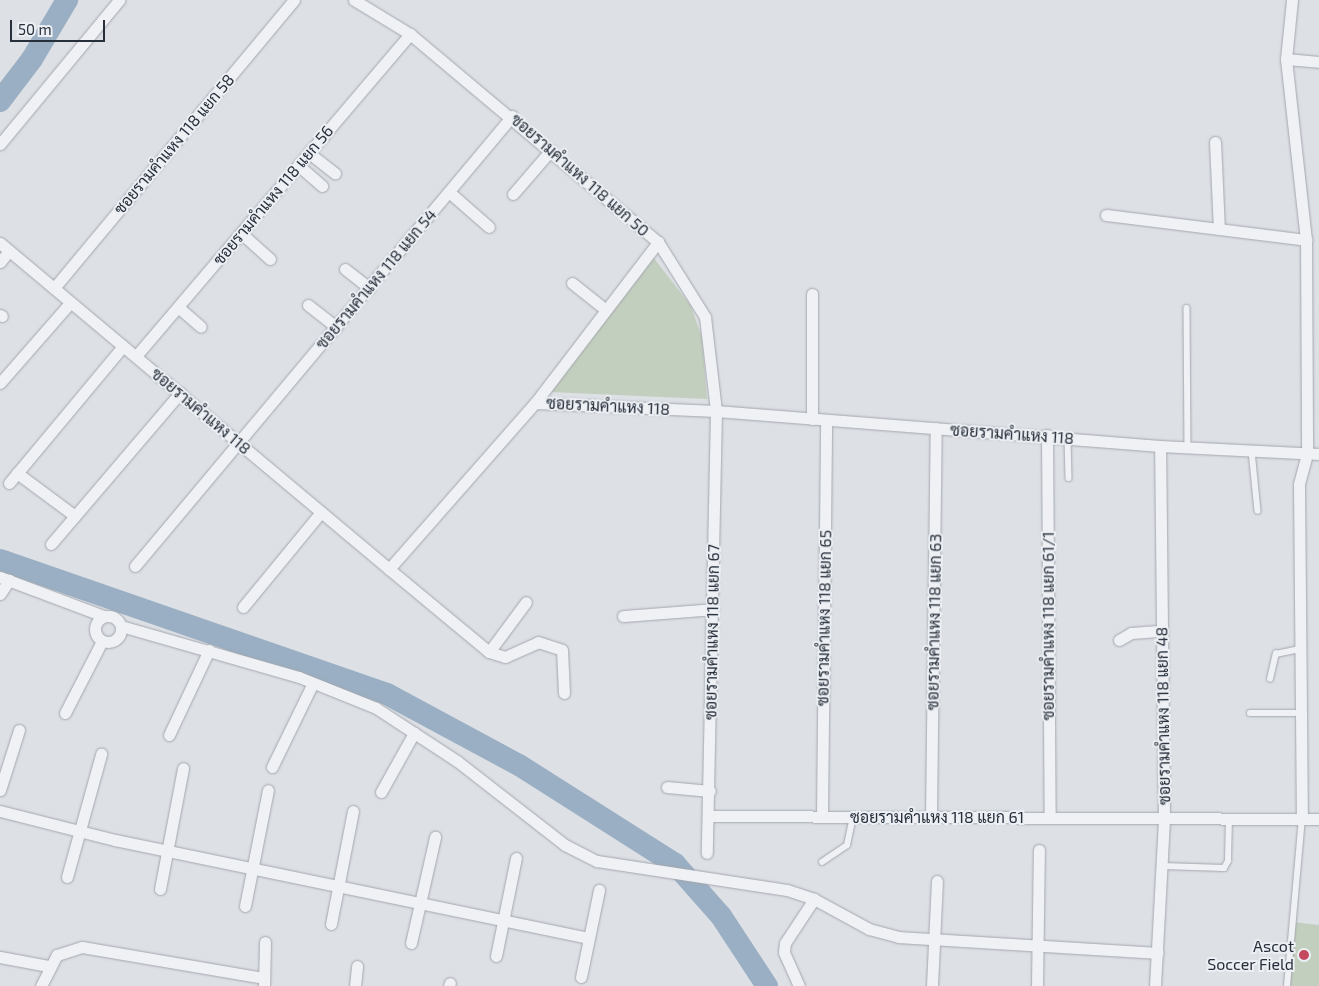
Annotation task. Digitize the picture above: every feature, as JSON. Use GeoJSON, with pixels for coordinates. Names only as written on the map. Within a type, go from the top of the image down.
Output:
{"type":"FeatureCollection","features":[{"type":"Feature","properties":{"kind":"street"},"geometry":{"type":"LineString","coordinates":[[0,144],[119,0]]}},
{"type":"Feature","properties":{"kind":"street","name":"ซอยรามคำแหง 118 แยก 58"},"geometry":{"type":"LineString","coordinates":[[54,288],[294,0]]}},
{"type":"Feature","properties":{"kind":"street","name":"ซอยรามคำแหง 118 แยก 50"},"geometry":{"type":"LineString","coordinates":[[354,0],[410,34],[512,116],[658,242],[705,317],[716,411]]}},
{"type":"Feature","properties":{"kind":"street"},"geometry":{"type":"LineString","coordinates":[[1292,0],[1286,59],[1306,240],[1307,454],[1299,472],[1302,819]]}},
{"type":"Feature","properties":{"kind":"street","name":"ซอยรามคำแหง 118 แยก 56"},"geometry":{"type":"LineString","coordinates":[[136,356],[410,34]]}},
{"type":"Feature","properties":{"kind":"street"},"geometry":{"type":"LineString","coordinates":[[1286,59],[1319,62]]}},
{"type":"Feature","properties":{"kind":"street","name":"ซอยรามคำแหง 118 แยก 54"},"geometry":{"type":"LineString","coordinates":[[135,566],[512,116]]}},
{"type":"Feature","properties":{"kind":"street"},"geometry":{"type":"LineString","coordinates":[[1215,142],[1220,229]]}},
{"type":"Feature","properties":{"kind":"street"},"geometry":{"type":"LineString","coordinates":[[513,194],[552,150]]}},
{"type":"Feature","properties":{"kind":"street"},"geometry":{"type":"LineString","coordinates":[[309,152],[335,173]]}},
{"type":"Feature","properties":{"kind":"street"},"geometry":{"type":"LineString","coordinates":[[298,165],[322,186]]}},
{"type":"Feature","properties":{"kind":"street"},"geometry":{"type":"LineString","coordinates":[[449,192],[489,227]]}},
{"type":"Feature","properties":{"kind":"street"},"geometry":{"type":"LineString","coordinates":[[1106,215],[1306,240]]}},
{"type":"Feature","properties":{"kind":"street"},"geometry":{"type":"LineString","coordinates":[[240,233],[270,259]]}},
{"type":"Feature","properties":{"kind":"street"},"geometry":{"type":"LineString","coordinates":[[535,403],[658,242]]}},
{"type":"Feature","properties":{"kind":"street","name":"ซอยรามคำแหง 118"},"geometry":{"type":"LineString","coordinates":[[0,243],[70,303],[240,442],[389,569],[535,403],[716,411],[1047,435],[1188,448],[1319,454]]}},
{"type":"Feature","properties":{"kind":"street"},"geometry":{"type":"LineString","coordinates":[[0,262],[10,251]]}},
{"type":"Feature","properties":{"kind":"street"},"geometry":{"type":"LineString","coordinates":[[345,269],[369,288]]}},
{"type":"Feature","properties":{"kind":"street"},"geometry":{"type":"LineString","coordinates":[[572,283],[606,310]]}},
{"type":"Feature","properties":{"kind":"street"},"geometry":{"type":"LineString","coordinates":[[812,294],[812,419]]}},
{"type":"Feature","properties":{"kind":"street"},"geometry":{"type":"LineString","coordinates":[[0,383],[70,303]]}},
{"type":"Feature","properties":{"kind":"street"},"geometry":{"type":"LineString","coordinates":[[308,305],[336,327]]}},
{"type":"Feature","properties":{"kind":"street"},"geometry":{"type":"LineString","coordinates":[[178,308],[201,327]]}},
{"type":"Feature","properties":{"kind":"street"},"geometry":{"type":"LineString","coordinates":[[9,483],[122,346]]}},
{"type":"Feature","properties":{"kind":"street"},"geometry":{"type":"LineString","coordinates":[[51,544],[180,394]]}},
{"type":"Feature","properties":{"kind":"street","name":"ซอยรามคำแหง 118 แยก 67"},"geometry":{"type":"LineString","coordinates":[[707,853],[710,791],[716,411]]}},
{"type":"Feature","properties":{"kind":"street","name":"ซอยรามคำแหง 118 แยก 65"},"geometry":{"type":"LineString","coordinates":[[822,816],[826,420]]}},
{"type":"Feature","properties":{"kind":"street","name":"ซอยรามคำแหง 118 แยก 63"},"geometry":{"type":"LineString","coordinates":[[932,816],[936,428]]}},
{"type":"Feature","properties":{"kind":"street","name":"ซอยรามคำแหง 118 แยก 61/1"},"geometry":{"type":"LineString","coordinates":[[1047,435],[1050,818]]}},
{"type":"Feature","properties":{"kind":"street","name":"ซอยรามคำแหง 118 แยก 48"},"geometry":{"type":"LineString","coordinates":[[1155,986],[1163,866],[1164,818],[1160,446]]}},
{"type":"Feature","properties":{"kind":"street"},"geometry":{"type":"LineString","coordinates":[[17,472],[75,516]]}},
{"type":"Feature","properties":{"kind":"street"},"geometry":{"type":"LineString","coordinates":[[243,607],[321,512]]}},
{"type":"Feature","properties":{"kind":"street"},"geometry":{"type":"LineString","coordinates":[[389,569],[489,652],[505,657],[538,642],[562,650],[564,694]]}},
{"type":"Feature","properties":{"kind":"street"},"geometry":{"type":"LineString","coordinates":[[0,594],[4,578],[104,616],[111,616],[121,626],[209,650],[313,683],[376,708],[414,733],[565,845],[613,865],[736,882],[814,899],[869,929],[935,940],[1158,953]]}},
{"type":"Feature","properties":{"kind":"street"},"geometry":{"type":"LineString","coordinates":[[489,652],[526,602]]}},
{"type":"Feature","properties":{"kind":"street"},"geometry":{"type":"LineString","coordinates":[[623,616],[713,609]]}},
{"type":"Feature","properties":{"kind":"street"},"geometry":{"type":"LineString","coordinates":[[104,616],[96,623],[95,634],[102,641],[112,642],[120,636],[121,626]]}},
{"type":"Feature","properties":{"kind":"street"},"geometry":{"type":"LineString","coordinates":[[1119,640],[1131,633],[1162,631]]}},
{"type":"Feature","properties":{"kind":"street"},"geometry":{"type":"LineString","coordinates":[[65,714],[102,641]]}},
{"type":"Feature","properties":{"kind":"street"},"geometry":{"type":"LineString","coordinates":[[169,735],[209,650]]}},
{"type":"Feature","properties":{"kind":"street"},"geometry":{"type":"LineString","coordinates":[[272,766],[313,683]]}},
{"type":"Feature","properties":{"kind":"street"},"geometry":{"type":"LineString","coordinates":[[0,790],[5,755],[19,730]]}},
{"type":"Feature","properties":{"kind":"street"},"geometry":{"type":"LineString","coordinates":[[381,792],[414,733]]}},
{"type":"Feature","properties":{"kind":"street"},"geometry":{"type":"LineString","coordinates":[[67,877],[101,754]]}},
{"type":"Feature","properties":{"kind":"street"},"geometry":{"type":"LineString","coordinates":[[160,889],[183,768]]}},
{"type":"Feature","properties":{"kind":"street"},"geometry":{"type":"LineString","coordinates":[[666,787],[710,791]]}},
{"type":"Feature","properties":{"kind":"street"},"geometry":{"type":"LineString","coordinates":[[245,906],[268,790]]}},
{"type":"Feature","properties":{"kind":"street"},"geometry":{"type":"LineString","coordinates":[[0,811],[80,831],[588,938]]}},
{"type":"Feature","properties":{"kind":"street"},"geometry":{"type":"LineString","coordinates":[[331,924],[353,811]]}},
{"type":"Feature","properties":{"kind":"street","name":"ซอยรามคำแหง 118 แยก 61"},"geometry":{"type":"LineString","coordinates":[[709,816],[1319,818]]}},
{"type":"Feature","properties":{"kind":"street"},"geometry":{"type":"LineString","coordinates":[[411,943],[435,837]]}},
{"type":"Feature","properties":{"kind":"street"},"geometry":{"type":"LineString","coordinates":[[1037,986],[1039,850]]}},
{"type":"Feature","properties":{"kind":"street"},"geometry":{"type":"LineString","coordinates":[[496,956],[516,858]]}},
{"type":"Feature","properties":{"kind":"street"},"geometry":{"type":"LineString","coordinates":[[932,986],[937,881]]}},
{"type":"Feature","properties":{"kind":"street"},"geometry":{"type":"LineString","coordinates":[[581,977],[599,890]]}},
{"type":"Feature","properties":{"kind":"street"},"geometry":{"type":"LineString","coordinates":[[799,986],[784,952],[785,943],[814,899]]}},
{"type":"Feature","properties":{"kind":"street"},"geometry":{"type":"LineString","coordinates":[[41,986],[48,966],[57,956],[82,947],[264,982],[266,942]]}},
{"type":"Feature","properties":{"kind":"street"},"geometry":{"type":"LineString","coordinates":[[0,957],[48,966]]}},
{"type":"Feature","properties":{"kind":"street"},"geometry":{"type":"LineString","coordinates":[[355,986],[357,966]]}},
{"type":"Feature","properties":{"kind":"lane"},"geometry":{"type":"LineString","coordinates":[[1187,308],[1188,448]]}},
{"type":"Feature","properties":{"kind":"lane"},"geometry":{"type":"LineString","coordinates":[[1068,438],[1069,478]]}},
{"type":"Feature","properties":{"kind":"lane"},"geometry":{"type":"LineString","coordinates":[[1252,451],[1258,511]]}},
{"type":"Feature","properties":{"kind":"lane"},"geometry":{"type":"LineString","coordinates":[[1270,679],[1276,654],[1300,649]]}},
{"type":"Feature","properties":{"kind":"lane"},"geometry":{"type":"LineString","coordinates":[[1250,713],[1301,712]]}},
{"type":"Feature","properties":{"kind":"lane"},"geometry":{"type":"LineString","coordinates":[[822,862],[847,845],[853,816]]}},
{"type":"Feature","properties":{"kind":"lane"},"geometry":{"type":"LineString","coordinates":[[1163,866],[1224,868],[1228,862],[1229,818]]}},
{"type":"Feature","properties":{"kind":"lane"},"geometry":{"type":"LineString","coordinates":[[1287,986],[1302,819]]}},
{"type":"Feature","properties":{"kind":"green space"},"geometry":{"type":"Polygon","coordinates":[[[653,257],[691,306],[702,338],[707,399],[550,392],[653,257]]]}},
{"type":"Feature","properties":{"kind":"green space","name":"Ascot Soccer Field"},"geometry":{"type":"Polygon","coordinates":[[[1293,922],[1319,925],[1319,986],[1286,986],[1293,922]]]}},
{"type":"Feature","properties":{"kind":"waterway"},"geometry":{"type":"LineString","coordinates":[[0,101],[32,59],[67,0]]}},
{"type":"Feature","properties":{"kind":"waterway"},"geometry":{"type":"LineString","coordinates":[[0,560],[387,694],[519,765],[675,864],[721,916],[767,986]]}},
{"type":"Feature","properties":{"kind":"place","name":"Ascot Soccer Field"},"geometry":{"type":"Point","coordinates":[1304,955]}}]}
